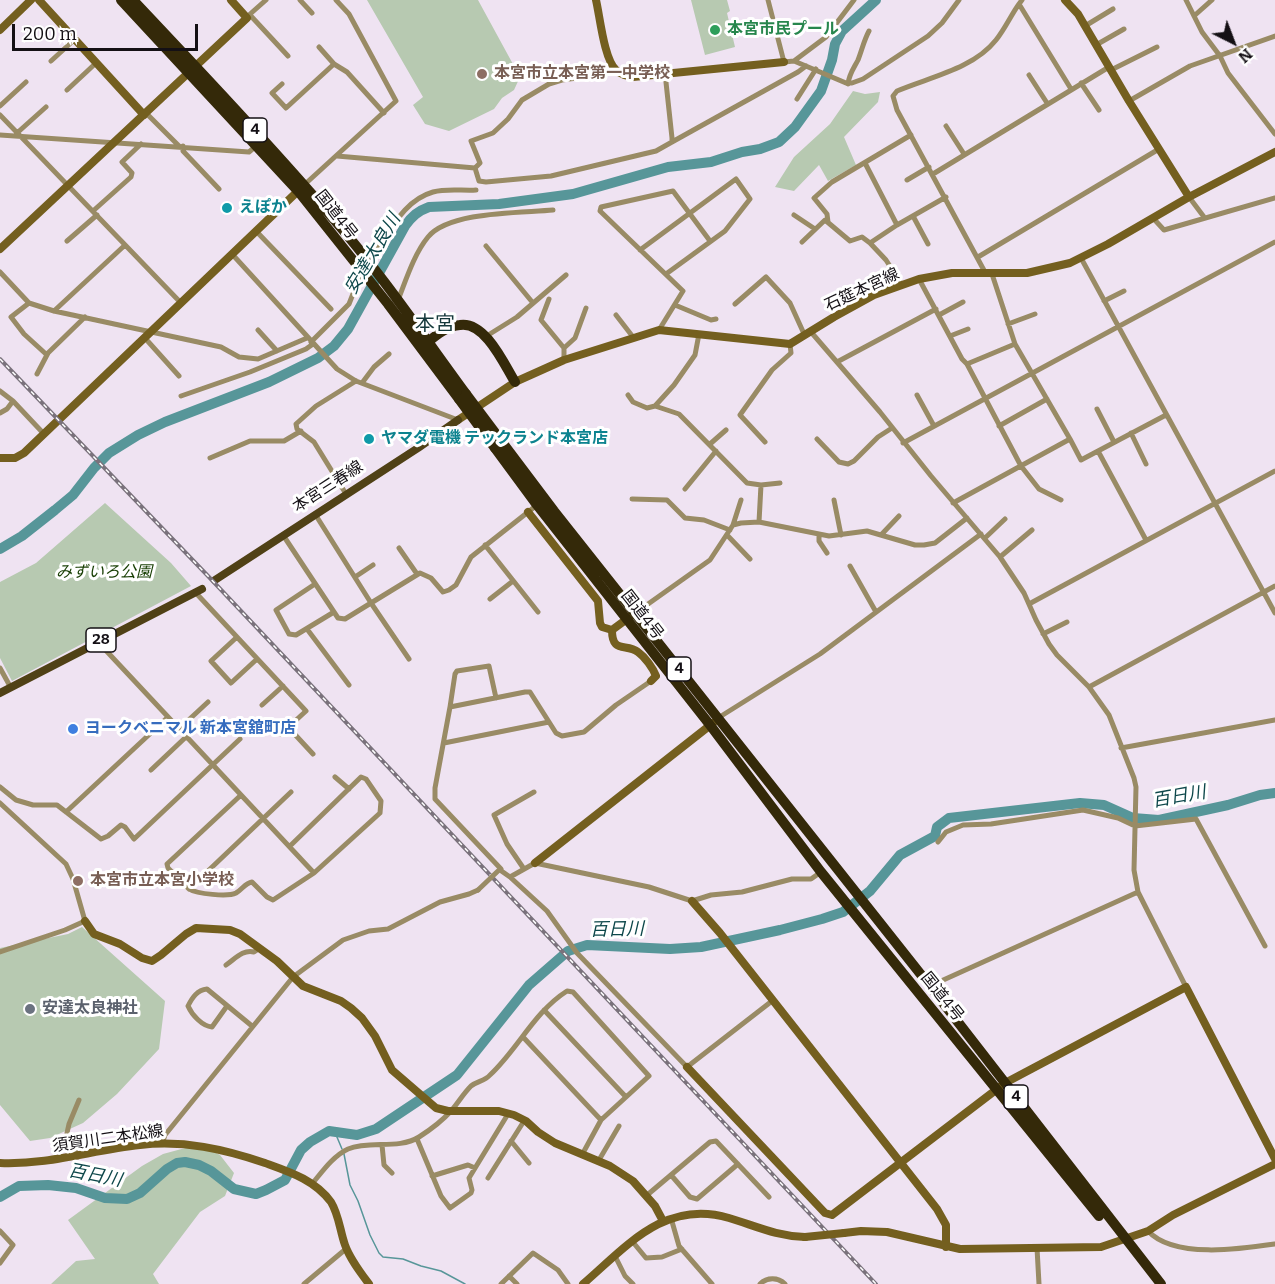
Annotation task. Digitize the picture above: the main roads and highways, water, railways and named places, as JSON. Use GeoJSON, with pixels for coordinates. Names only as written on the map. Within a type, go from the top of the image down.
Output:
{"type":"FeatureCollection","features":[{"type":"Feature","properties":{"kind":"highway","name":"国道4号"},"geometry":{"type":"LineString","coordinates":[[121,0],[192,69],[370,263],[425,345],[499,445],[714,721],[930,986],[1001,1085],[1154,1284]]}},
{"type":"Feature","properties":{"kind":"highway","name":"国道4号"},"geometry":{"type":"LineString","coordinates":[[133,0],[256,146],[301,188],[362,272],[394,300]]}},
{"type":"Feature","properties":{"kind":"highway"},"geometry":{"type":"LineString","coordinates":[[425,345],[446,330],[461,324],[473,326],[485,337],[514,382]]}},
{"type":"Feature","properties":{"kind":"highway","name":"国道4号"},"geometry":{"type":"LineString","coordinates":[[499,445],[532,508],[631,616]]}},
{"type":"Feature","properties":{"kind":"highway","name":"国道4号"},"geometry":{"type":"LineString","coordinates":[[714,721],[821,872],[1001,1085]]}},
{"type":"Feature","properties":{"kind":"highway","name":"国道4号"},"geometry":{"type":"LineString","coordinates":[[1123,1241],[1161,1284]]}},
{"type":"Feature","properties":{"kind":"main road","name":"本宮三春線"},"geometry":{"type":"LineString","coordinates":[[215,580],[458,420]]}},
{"type":"Feature","properties":{"kind":"main road","name":"28"},"geometry":{"type":"LineString","coordinates":[[0,693],[199,591]]}},
{"type":"Feature","properties":{"kind":"waterway","name":"安達太良川"},"geometry":{"type":"LineString","coordinates":[[0,549],[22,536],[55,510],[73,495],[109,453],[138,435],[165,422],[269,382],[318,358],[334,346],[348,329],[405,226],[422,210],[429,207],[499,204],[573,194],[668,167],[711,162],[779,142],[795,127],[821,91],[835,44],[842,31],[876,0]]}},
{"type":"Feature","properties":{"kind":"waterway","name":"百日川"},"geometry":{"type":"LineString","coordinates":[[0,1197],[19,1186],[48,1185],[76,1188],[105,1198],[127,1199],[140,1193],[167,1169],[177,1163],[185,1162],[211,1171],[234,1189],[256,1194],[285,1180],[301,1150],[310,1142],[329,1131],[357,1135],[376,1129],[457,1075],[529,985],[568,951],[587,945],[670,949],[701,947],[780,930],[843,912],[870,891],[900,855],[935,836],[937,827],[949,818],[1080,803],[1104,805],[1133,818],[1159,820],[1275,793]]}},
{"type":"Feature","properties":{"kind":"waterway"},"geometry":{"type":"LineString","coordinates":[[334,1130],[342,1149]]}},
{"type":"Feature","properties":{"kind":"waterway"},"geometry":{"type":"LineString","coordinates":[[344,1154],[350,1185],[379,1253],[383,1257],[403,1259],[441,1271],[465,1284]]}},
{"type":"Feature","properties":{"kind":"railway"},"geometry":{"type":"LineString","coordinates":[[0,359],[208,576],[876,1284]]}},
{"type":"Feature","properties":{"kind":"place","name":"本宮市民プール"},"geometry":{"type":"Point","coordinates":[715,30]}},
{"type":"Feature","properties":{"kind":"place","name":"本宮市立本宮第一中学校"},"geometry":{"type":"Point","coordinates":[482,74]}},
{"type":"Feature","properties":{"kind":"place","name":"えぽか"},"geometry":{"type":"Point","coordinates":[227,208]}},
{"type":"Feature","properties":{"kind":"place","name":"ヤマダ電機 テックランド本宮店"},"geometry":{"type":"Point","coordinates":[369,439]}},
{"type":"Feature","properties":{"kind":"place","name":"ヨークベニマル 新本宮舘町店"},"geometry":{"type":"Point","coordinates":[73,729]}},
{"type":"Feature","properties":{"kind":"place","name":"本宮市立本宮小学校"},"geometry":{"type":"Point","coordinates":[78,881]}},
{"type":"Feature","properties":{"kind":"place","name":"安達太良神社"},"geometry":{"type":"Point","coordinates":[30,1009]}},
{"type":"Feature","properties":{"kind":"district","name":"本宮"},"geometry":{"type":"Point","coordinates":[435,324]}},
{"type":"Feature","properties":{"kind":"park label","name":"みずいろ公園"},"geometry":{"type":"Point","coordinates":[104,573]}}]}
